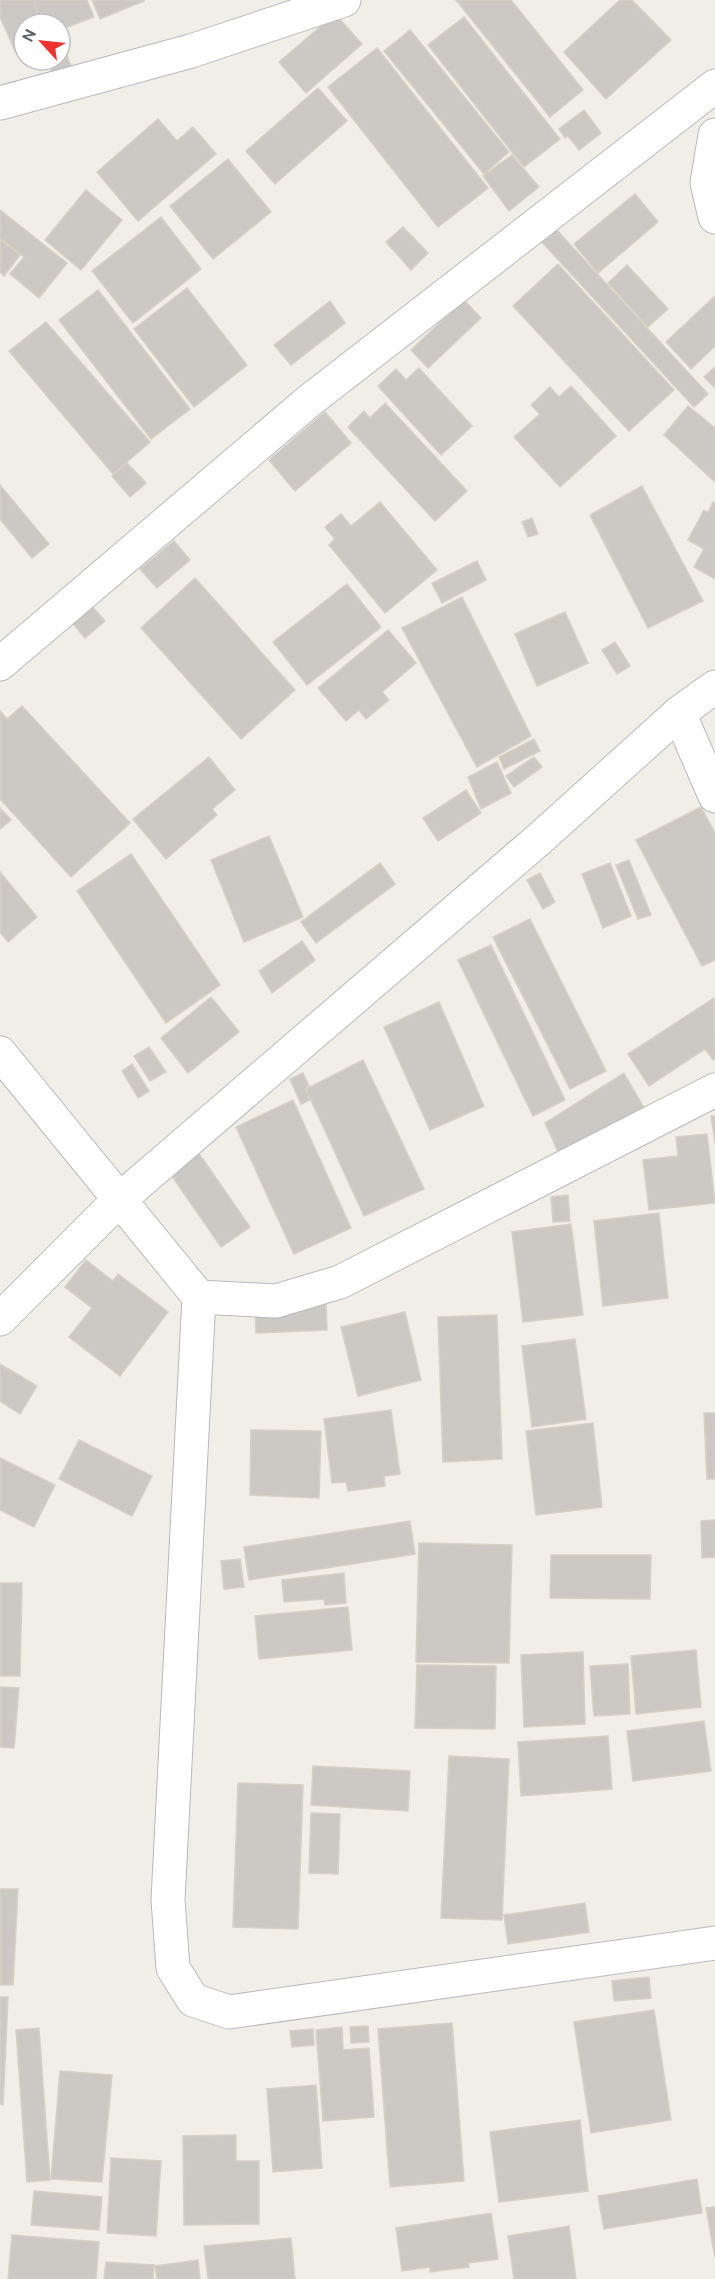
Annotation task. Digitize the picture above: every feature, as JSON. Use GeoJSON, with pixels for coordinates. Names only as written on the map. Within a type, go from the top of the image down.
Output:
{"type":"FeatureCollection","features":[{"type":"Feature","properties":{"kind":"street"},"geometry":{"type":"LineString","coordinates":[[0,103],[191,51],[344,0]]}},
{"type":"Feature","properties":{"kind":"street"},"geometry":{"type":"LineString","coordinates":[[0,664],[309,400],[715,86]]}},
{"type":"Feature","properties":{"kind":"street"},"geometry":{"type":"LineString","coordinates":[[715,135],[708,183],[715,218]]}},
{"type":"Feature","properties":{"kind":"street"},"geometry":{"type":"LineString","coordinates":[[0,1319],[119,1200],[537,841],[679,713],[715,687]]}},
{"type":"Feature","properties":{"kind":"street"},"geometry":{"type":"LineString","coordinates":[[679,713],[715,796]]}},
{"type":"Feature","properties":{"kind":"street"},"geometry":{"type":"LineString","coordinates":[[4,1070],[119,1200],[199,1297],[168,1900],[173,1968],[193,2000],[229,2012],[715,1943]]}},
{"type":"Feature","properties":{"kind":"street"},"geometry":{"type":"LineString","coordinates":[[199,1297],[276,1301],[340,1282],[715,1090]]}},
{"type":"Feature","properties":{"kind":"building"},"geometry":{"type":"Polygon","coordinates":[[[0,0],[34,0],[40,12],[12,12],[12,44],[0,17],[0,0]]]}},
{"type":"Feature","properties":{"kind":"building"},"geometry":{"type":"Polygon","coordinates":[[[33,0],[87,0],[94,17],[72,25],[72,12],[38,12],[33,0]]]}},
{"type":"Feature","properties":{"kind":"building"},"geometry":{"type":"Polygon","coordinates":[[[92,0],[144,0],[144,1],[100,19],[92,0]]]}},
{"type":"Feature","properties":{"kind":"building"},"geometry":{"type":"Polygon","coordinates":[[[456,0],[511,0],[583,90],[550,117],[456,0]]]}},
{"type":"Feature","properties":{"kind":"building"},"geometry":{"type":"Polygon","coordinates":[[[620,0],[632,0],[671,40],[606,99],[564,52],[620,0]]]}},
{"type":"Feature","properties":{"kind":"building"},"geometry":{"type":"Polygon","coordinates":[[[335,14],[362,44],[306,93],[279,62],[335,14]]]}},
{"type":"Feature","properties":{"kind":"building"},"geometry":{"type":"Polygon","coordinates":[[[464,17],[560,139],[524,167],[428,45],[464,17]]]}},
{"type":"Feature","properties":{"kind":"building"},"geometry":{"type":"Polygon","coordinates":[[[410,30],[509,152],[484,174],[384,51],[410,30]]]}},
{"type":"Feature","properties":{"kind":"building"},"geometry":{"type":"Polygon","coordinates":[[[377,48],[488,188],[438,227],[328,87],[377,48]]]}},
{"type":"Feature","properties":{"kind":"building"},"geometry":{"type":"Polygon","coordinates":[[[52,72],[64,72],[53,76],[52,72]]]}},
{"type":"Feature","properties":{"kind":"building"},"geometry":{"type":"Polygon","coordinates":[[[318,88],[347,121],[275,184],[246,151],[318,88]]]}},
{"type":"Feature","properties":{"kind":"building"},"geometry":{"type":"Polygon","coordinates":[[[584,110],[601,133],[579,150],[568,136],[565,138],[559,129],[584,110]]]}},
{"type":"Feature","properties":{"kind":"building"},"geometry":{"type":"Polygon","coordinates":[[[158,119],[177,141],[193,127],[216,154],[138,221],[97,172],[158,119]]]}},
{"type":"Feature","properties":{"kind":"building"},"geometry":{"type":"Polygon","coordinates":[[[512,155],[539,187],[509,211],[483,176],[512,155]]]}},
{"type":"Feature","properties":{"kind":"building"},"geometry":{"type":"Polygon","coordinates":[[[228,159],[271,212],[213,259],[170,206],[228,159]]]}},
{"type":"Feature","properties":{"kind":"building"},"geometry":{"type":"Polygon","coordinates":[[[86,190],[122,220],[81,270],[45,240],[86,190]]]}},
{"type":"Feature","properties":{"kind":"building"},"geometry":{"type":"Polygon","coordinates":[[[635,194],[658,222],[598,273],[574,244],[635,194]]]}},
{"type":"Feature","properties":{"kind":"building"},"geometry":{"type":"Polygon","coordinates":[[[0,210],[67,263],[39,298],[10,274],[24,257],[0,238],[0,210]]]}},
{"type":"Feature","properties":{"kind":"building"},"geometry":{"type":"Polygon","coordinates":[[[161,217],[201,269],[133,323],[92,271],[161,217]]]}},
{"type":"Feature","properties":{"kind":"building"},"geometry":{"type":"Polygon","coordinates":[[[553,226],[708,394],[694,407],[540,240],[553,226]]]}},
{"type":"Feature","properties":{"kind":"building"},"geometry":{"type":"Polygon","coordinates":[[[403,227],[428,253],[411,270],[386,242],[403,227]]]}},
{"type":"Feature","properties":{"kind":"building"},"geometry":{"type":"Polygon","coordinates":[[[0,239],[20,255],[4,276],[0,272],[0,239]]]}},
{"type":"Feature","properties":{"kind":"building"},"geometry":{"type":"Polygon","coordinates":[[[558,264],[674,390],[629,431],[513,306],[558,264]]]}},
{"type":"Feature","properties":{"kind":"building"},"geometry":{"type":"Polygon","coordinates":[[[627,265],[668,309],[648,327],[608,283],[627,265]]]}},
{"type":"Feature","properties":{"kind":"building"},"geometry":{"type":"Polygon","coordinates":[[[187,288],[247,365],[194,407],[134,329],[187,288]]]}},
{"type":"Feature","properties":{"kind":"building"},"geometry":{"type":"Polygon","coordinates":[[[98,290],[190,409],[151,439],[59,320],[98,290]]]}},
{"type":"Feature","properties":{"kind":"building"},"geometry":{"type":"Polygon","coordinates":[[[715,296],[715,346],[691,369],[666,342],[715,296]]]}},
{"type":"Feature","properties":{"kind":"building"},"geometry":{"type":"Polygon","coordinates":[[[464,300],[481,318],[428,368],[411,350],[464,300]]]}},
{"type":"Feature","properties":{"kind":"building"},"geometry":{"type":"Polygon","coordinates":[[[330,301],[345,323],[291,365],[274,345],[330,301]]]}},
{"type":"Feature","properties":{"kind":"building"},"geometry":{"type":"Polygon","coordinates":[[[46,322],[150,442],[113,474],[9,351],[46,322]]]}},
{"type":"Feature","properties":{"kind":"building"},"geometry":{"type":"Polygon","coordinates":[[[715,367],[715,388],[704,377],[715,367]]]}},
{"type":"Feature","properties":{"kind":"building"},"geometry":{"type":"Polygon","coordinates":[[[419,368],[472,426],[441,455],[378,386],[396,369],[406,380],[419,368]]]}},
{"type":"Feature","properties":{"kind":"building"},"geometry":{"type":"Polygon","coordinates":[[[571,386],[616,436],[560,487],[514,437],[540,414],[531,405],[550,387],[559,397],[571,386]]]}},
{"type":"Feature","properties":{"kind":"building"},"geometry":{"type":"Polygon","coordinates":[[[385,403],[467,491],[435,521],[348,427],[364,411],[370,418],[385,403]]]}},
{"type":"Feature","properties":{"kind":"building"},"geometry":{"type":"Polygon","coordinates":[[[688,406],[715,428],[715,482],[664,435],[688,406]]]}},
{"type":"Feature","properties":{"kind":"building"},"geometry":{"type":"Polygon","coordinates":[[[325,412],[351,443],[295,491],[269,460],[325,412]]]}},
{"type":"Feature","properties":{"kind":"building"},"geometry":{"type":"Polygon","coordinates":[[[127,463],[146,483],[130,497],[112,476],[127,463]]]}},
{"type":"Feature","properties":{"kind":"building"},"geometry":{"type":"Polygon","coordinates":[[[0,485],[49,544],[32,558],[0,519],[0,485]]]}},
{"type":"Feature","properties":{"kind":"building"},"geometry":{"type":"Polygon","coordinates":[[[642,486],[703,601],[648,628],[590,515],[642,486]]]}},
{"type":"Feature","properties":{"kind":"building"},"geometry":{"type":"Polygon","coordinates":[[[380,502],[437,570],[385,613],[329,545],[335,539],[325,527],[341,514],[351,526],[380,502]]]}},
{"type":"Feature","properties":{"kind":"building"},"geometry":{"type":"Polygon","coordinates":[[[713,502],[715,503],[715,579],[694,567],[704,549],[688,540],[704,510],[708,513],[713,502]]]}},
{"type":"Feature","properties":{"kind":"building"},"geometry":{"type":"Polygon","coordinates":[[[532,518],[538,534],[528,537],[522,522],[532,518]]]}},
{"type":"Feature","properties":{"kind":"building"},"geometry":{"type":"Polygon","coordinates":[[[174,541],[190,560],[157,588],[140,569],[174,541]]]}},
{"type":"Feature","properties":{"kind":"building"},"geometry":{"type":"Polygon","coordinates":[[[477,561],[486,580],[442,603],[432,583],[477,561]]]}},
{"type":"Feature","properties":{"kind":"building"},"geometry":{"type":"Polygon","coordinates":[[[195,578],[295,690],[241,739],[141,628],[195,578]]]}},
{"type":"Feature","properties":{"kind":"building"},"geometry":{"type":"Polygon","coordinates":[[[347,584],[381,627],[307,685],[273,642],[347,584]]]}},
{"type":"Feature","properties":{"kind":"building"},"geometry":{"type":"Polygon","coordinates":[[[462,597],[531,736],[477,767],[402,628],[462,597]]]}},
{"type":"Feature","properties":{"kind":"building"},"geometry":{"type":"Polygon","coordinates":[[[89,603],[105,621],[85,638],[70,620],[89,603]]]}},
{"type":"Feature","properties":{"kind":"building"},"geometry":{"type":"Polygon","coordinates":[[[565,612],[588,663],[537,686],[515,634],[565,612]]]}},
{"type":"Feature","properties":{"kind":"building"},"geometry":{"type":"Polygon","coordinates":[[[388,630],[416,663],[382,692],[389,700],[366,719],[359,710],[346,721],[318,688],[388,630]]]}},
{"type":"Feature","properties":{"kind":"building"},"geometry":{"type":"Polygon","coordinates":[[[615,642],[630,666],[617,674],[602,650],[615,642]]]}},
{"type":"Feature","properties":{"kind":"building"},"geometry":{"type":"Polygon","coordinates":[[[22,706],[130,823],[71,877],[0,799],[0,711],[7,719],[22,706]]]}},
{"type":"Feature","properties":{"kind":"building"},"geometry":{"type":"Polygon","coordinates":[[[534,739],[540,751],[504,769],[499,757],[534,739]]]}},
{"type":"Feature","properties":{"kind":"building"},"geometry":{"type":"Polygon","coordinates":[[[209,757],[235,790],[212,809],[217,815],[166,859],[133,819],[209,757]]]}},
{"type":"Feature","properties":{"kind":"building"},"geometry":{"type":"Polygon","coordinates":[[[534,757],[542,767],[514,787],[506,776],[534,757]]]}},
{"type":"Feature","properties":{"kind":"building"},"geometry":{"type":"Polygon","coordinates":[[[497,762],[511,793],[481,809],[468,777],[497,762]]]}},
{"type":"Feature","properties":{"kind":"building"},"geometry":{"type":"Polygon","coordinates":[[[466,790],[481,813],[438,841],[423,818],[466,790]]]}},
{"type":"Feature","properties":{"kind":"building"},"geometry":{"type":"Polygon","coordinates":[[[701,807],[715,833],[715,960],[702,966],[636,840],[701,807]]]}},
{"type":"Feature","properties":{"kind":"building"},"geometry":{"type":"Polygon","coordinates":[[[0,808],[11,820],[0,829],[0,808]]]}},
{"type":"Feature","properties":{"kind":"building"},"geometry":{"type":"Polygon","coordinates":[[[269,836],[303,917],[244,942],[211,860],[269,836]]]}},
{"type":"Feature","properties":{"kind":"building"},"geometry":{"type":"Polygon","coordinates":[[[131,854],[220,985],[166,1023],[77,891],[131,854]]]}},
{"type":"Feature","properties":{"kind":"building"},"geometry":{"type":"Polygon","coordinates":[[[629,860],[651,915],[638,919],[616,865],[629,860]]]}},
{"type":"Feature","properties":{"kind":"building"},"geometry":{"type":"Polygon","coordinates":[[[380,863],[395,884],[316,943],[301,922],[380,863]]]}},
{"type":"Feature","properties":{"kind":"building"},"geometry":{"type":"Polygon","coordinates":[[[610,863],[631,916],[603,928],[582,874],[610,863]]]}},
{"type":"Feature","properties":{"kind":"building"},"geometry":{"type":"Polygon","coordinates":[[[0,872],[37,917],[8,942],[0,932],[0,872]]]}},
{"type":"Feature","properties":{"kind":"building"},"geometry":{"type":"Polygon","coordinates":[[[540,873],[555,902],[543,909],[527,880],[540,873]]]}},
{"type":"Feature","properties":{"kind":"building"},"geometry":{"type":"Polygon","coordinates":[[[530,919],[606,1071],[570,1089],[493,937],[530,919]]]}},
{"type":"Feature","properties":{"kind":"building"},"geometry":{"type":"Polygon","coordinates":[[[302,941],[315,960],[272,993],[259,971],[302,941]]]}},
{"type":"Feature","properties":{"kind":"building"},"geometry":{"type":"Polygon","coordinates":[[[491,945],[565,1100],[533,1116],[458,960],[491,945]]]}},
{"type":"Feature","properties":{"kind":"building"},"geometry":{"type":"Polygon","coordinates":[[[211,997],[239,1032],[188,1073],[161,1038],[211,997]]]}},
{"type":"Feature","properties":{"kind":"building"},"geometry":{"type":"Polygon","coordinates":[[[714,998],[715,1059],[713,1060],[705,1049],[649,1086],[628,1054],[714,998]]]}},
{"type":"Feature","properties":{"kind":"building"},"geometry":{"type":"Polygon","coordinates":[[[439,1002],[484,1106],[430,1130],[384,1027],[439,1002]]]}},
{"type":"Feature","properties":{"kind":"building"},"geometry":{"type":"Polygon","coordinates":[[[149,1047],[166,1072],[150,1081],[134,1056],[149,1047]]]}},
{"type":"Feature","properties":{"kind":"building"},"geometry":{"type":"Polygon","coordinates":[[[363,1060],[424,1189],[364,1216],[306,1089],[363,1060]]]}},
{"type":"Feature","properties":{"kind":"building"},"geometry":{"type":"Polygon","coordinates":[[[132,1064],[149,1091],[138,1098],[122,1071],[132,1064]]]}},
{"type":"Feature","properties":{"kind":"building"},"geometry":{"type":"Polygon","coordinates":[[[303,1073],[309,1086],[305,1088],[310,1100],[301,1104],[290,1079],[303,1073]]]}},
{"type":"Feature","properties":{"kind":"building"},"geometry":{"type":"Polygon","coordinates":[[[624,1073],[648,1115],[560,1156],[545,1123],[624,1073]]]}},
{"type":"Feature","properties":{"kind":"building"},"geometry":{"type":"Polygon","coordinates":[[[293,1100],[351,1228],[294,1254],[236,1127],[293,1100]]]}},
{"type":"Feature","properties":{"kind":"building"},"geometry":{"type":"Polygon","coordinates":[[[711,1116],[715,1116],[715,1143],[711,1116]]]}},
{"type":"Feature","properties":{"kind":"building"},"geometry":{"type":"Polygon","coordinates":[[[707,1134],[715,1203],[649,1210],[643,1160],[678,1156],[676,1137],[707,1134]]]}},
{"type":"Feature","properties":{"kind":"building"},"geometry":{"type":"Polygon","coordinates":[[[198,1152],[250,1227],[221,1247],[169,1172],[198,1152]]]}},
{"type":"Feature","properties":{"kind":"building"},"geometry":{"type":"Polygon","coordinates":[[[568,1195],[570,1221],[553,1222],[551,1197],[568,1195]]]}},
{"type":"Feature","properties":{"kind":"building"},"geometry":{"type":"Polygon","coordinates":[[[659,1213],[668,1298],[603,1306],[594,1221],[659,1213]]]}},
{"type":"Feature","properties":{"kind":"building"},"geometry":{"type":"Polygon","coordinates":[[[571,1224],[583,1315],[523,1322],[512,1232],[571,1224]]]}},
{"type":"Feature","properties":{"kind":"building"},"geometry":{"type":"Polygon","coordinates":[[[86,1260],[113,1281],[118,1274],[168,1312],[120,1376],[69,1337],[92,1308],[65,1287],[86,1260]]]}},
{"type":"Feature","properties":{"kind":"building"},"geometry":{"type":"Polygon","coordinates":[[[326,1303],[327,1330],[256,1333],[255,1306],[326,1303]]]}},
{"type":"Feature","properties":{"kind":"building"},"geometry":{"type":"Polygon","coordinates":[[[405,1312],[421,1380],[358,1396],[341,1327],[405,1312]]]}},
{"type":"Feature","properties":{"kind":"building"},"geometry":{"type":"Polygon","coordinates":[[[497,1315],[502,1459],[443,1462],[438,1317],[497,1315]]]}},
{"type":"Feature","properties":{"kind":"building"},"geometry":{"type":"Polygon","coordinates":[[[575,1339],[586,1419],[532,1427],[522,1346],[575,1339]]]}},
{"type":"Feature","properties":{"kind":"building"},"geometry":{"type":"Polygon","coordinates":[[[0,1364],[37,1386],[20,1414],[0,1401],[0,1364]]]}},
{"type":"Feature","properties":{"kind":"building"},"geometry":{"type":"Polygon","coordinates":[[[391,1410],[400,1474],[384,1476],[385,1486],[348,1491],[346,1482],[332,1483],[324,1419],[391,1410]]]}},
{"type":"Feature","properties":{"kind":"building"},"geometry":{"type":"Polygon","coordinates":[[[704,1413],[715,1413],[715,1479],[707,1479],[704,1413]]]}},
{"type":"Feature","properties":{"kind":"building"},"geometry":{"type":"Polygon","coordinates":[[[593,1423],[602,1507],[536,1515],[526,1431],[593,1423]]]}},
{"type":"Feature","properties":{"kind":"building"},"geometry":{"type":"Polygon","coordinates":[[[251,1430],[321,1431],[319,1498],[250,1495],[251,1430]]]}},
{"type":"Feature","properties":{"kind":"building"},"geometry":{"type":"Polygon","coordinates":[[[79,1440],[152,1476],[132,1516],[59,1479],[79,1440]]]}},
{"type":"Feature","properties":{"kind":"building"},"geometry":{"type":"Polygon","coordinates":[[[0,1458],[55,1485],[34,1527],[0,1510],[0,1458]]]}},
{"type":"Feature","properties":{"kind":"building"},"geometry":{"type":"Polygon","coordinates":[[[715,1520],[715,1557],[702,1558],[701,1521],[715,1520]]]}},
{"type":"Feature","properties":{"kind":"building"},"geometry":{"type":"Polygon","coordinates":[[[410,1521],[415,1554],[249,1580],[244,1547],[410,1521]]]}},
{"type":"Feature","properties":{"kind":"building"},"geometry":{"type":"Polygon","coordinates":[[[419,1543],[512,1545],[509,1663],[416,1662],[419,1543]]]}},
{"type":"Feature","properties":{"kind":"building"},"geometry":{"type":"Polygon","coordinates":[[[551,1555],[651,1555],[650,1599],[550,1598],[551,1555]]]}},
{"type":"Feature","properties":{"kind":"building"},"geometry":{"type":"Polygon","coordinates":[[[240,1559],[244,1587],[224,1589],[221,1561],[240,1559]]]}},
{"type":"Feature","properties":{"kind":"building"},"geometry":{"type":"Polygon","coordinates":[[[344,1573],[346,1603],[325,1605],[324,1599],[284,1602],[282,1580],[344,1573]]]}},
{"type":"Feature","properties":{"kind":"building"},"geometry":{"type":"Polygon","coordinates":[[[0,1583],[22,1583],[20,1676],[0,1676],[0,1583]]]}},
{"type":"Feature","properties":{"kind":"building"},"geometry":{"type":"Polygon","coordinates":[[[348,1607],[352,1650],[259,1659],[255,1616],[348,1607]]]}},
{"type":"Feature","properties":{"kind":"building"},"geometry":{"type":"Polygon","coordinates":[[[696,1650],[701,1707],[636,1714],[631,1656],[696,1650]]]}},
{"type":"Feature","properties":{"kind":"building"},"geometry":{"type":"Polygon","coordinates":[[[583,1652],[585,1724],[524,1727],[521,1655],[583,1652]]]}},
{"type":"Feature","properties":{"kind":"building"},"geometry":{"type":"Polygon","coordinates":[[[628,1664],[630,1714],[594,1716],[590,1666],[628,1664]]]}},
{"type":"Feature","properties":{"kind":"building"},"geometry":{"type":"Polygon","coordinates":[[[417,1665],[496,1666],[495,1729],[415,1728],[417,1665]]]}},
{"type":"Feature","properties":{"kind":"building"},"geometry":{"type":"Polygon","coordinates":[[[0,1687],[19,1688],[14,1748],[0,1747],[0,1687]]]}},
{"type":"Feature","properties":{"kind":"building"},"geometry":{"type":"Polygon","coordinates":[[[704,1721],[711,1771],[633,1781],[627,1731],[704,1721]]]}},
{"type":"Feature","properties":{"kind":"building"},"geometry":{"type":"Polygon","coordinates":[[[608,1736],[612,1789],[521,1796],[518,1742],[608,1736]]]}},
{"type":"Feature","properties":{"kind":"building"},"geometry":{"type":"Polygon","coordinates":[[[449,1756],[509,1759],[502,1920],[441,1918],[449,1756]]]}},
{"type":"Feature","properties":{"kind":"building"},"geometry":{"type":"Polygon","coordinates":[[[313,1766],[410,1771],[408,1811],[311,1805],[313,1766]]]}},
{"type":"Feature","properties":{"kind":"building"},"geometry":{"type":"Polygon","coordinates":[[[238,1783],[303,1785],[298,1929],[233,1927],[238,1783]]]}},
{"type":"Feature","properties":{"kind":"building"},"geometry":{"type":"Polygon","coordinates":[[[311,1813],[340,1814],[338,1874],[309,1873],[311,1813]]]}},
{"type":"Feature","properties":{"kind":"building"},"geometry":{"type":"Polygon","coordinates":[[[0,1889],[18,1889],[13,1985],[0,1985],[0,1889]]]}},
{"type":"Feature","properties":{"kind":"building"},"geometry":{"type":"Polygon","coordinates":[[[585,1903],[589,1932],[508,1944],[504,1915],[585,1903]]]}},
{"type":"Feature","properties":{"kind":"building"},"geometry":{"type":"Polygon","coordinates":[[[649,1977],[651,1998],[614,2001],[612,1981],[649,1977]]]}},
{"type":"Feature","properties":{"kind":"building"},"geometry":{"type":"Polygon","coordinates":[[[0,1997],[8,1997],[3,2105],[0,2104],[0,1997]]]}},
{"type":"Feature","properties":{"kind":"building"},"geometry":{"type":"Polygon","coordinates":[[[654,2010],[671,2120],[591,2133],[574,2022],[654,2010]]]}},
{"type":"Feature","properties":{"kind":"building"},"geometry":{"type":"Polygon","coordinates":[[[452,2023],[464,2181],[390,2187],[378,2029],[452,2023]]]}},
{"type":"Feature","properties":{"kind":"building"},"geometry":{"type":"Polygon","coordinates":[[[368,2026],[369,2042],[351,2043],[350,2027],[368,2026]]]}},
{"type":"Feature","properties":{"kind":"building"},"geometry":{"type":"Polygon","coordinates":[[[342,2027],[343,2050],[369,2048],[374,2117],[323,2121],[316,2030],[342,2027]]]}},
{"type":"Feature","properties":{"kind":"building"},"geometry":{"type":"Polygon","coordinates":[[[39,2028],[50,2180],[27,2182],[16,2030],[39,2028]]]}},
{"type":"Feature","properties":{"kind":"building"},"geometry":{"type":"Polygon","coordinates":[[[313,2029],[314,2045],[292,2047],[290,2031],[313,2029]]]}},
{"type":"Feature","properties":{"kind":"building"},"geometry":{"type":"Polygon","coordinates":[[[60,2071],[112,2075],[102,2182],[51,2179],[60,2071]]]}},
{"type":"Feature","properties":{"kind":"building"},"geometry":{"type":"Polygon","coordinates":[[[316,2085],[322,2168],[273,2172],[267,2089],[316,2085]]]}},
{"type":"Feature","properties":{"kind":"building"},"geometry":{"type":"Polygon","coordinates":[[[580,2120],[588,2191],[499,2202],[490,2132],[580,2120]]]}},
{"type":"Feature","properties":{"kind":"building"},"geometry":{"type":"Polygon","coordinates":[[[236,2135],[236,2161],[259,2161],[259,2224],[184,2225],[183,2136],[236,2135]]]}},
{"type":"Feature","properties":{"kind":"building"},"geometry":{"type":"Polygon","coordinates":[[[111,2158],[161,2161],[156,2236],[107,2233],[111,2158]]]}},
{"type":"Feature","properties":{"kind":"building"},"geometry":{"type":"Polygon","coordinates":[[[697,2179],[702,2213],[604,2229],[598,2196],[697,2179]]]}},
{"type":"Feature","properties":{"kind":"building"},"geometry":{"type":"Polygon","coordinates":[[[34,2191],[102,2197],[99,2230],[31,2225],[34,2191]]]}},
{"type":"Feature","properties":{"kind":"building"},"geometry":{"type":"Polygon","coordinates":[[[715,2207],[715,2258],[706,2208],[715,2207]]]}},
{"type":"Feature","properties":{"kind":"building"},"geometry":{"type":"Polygon","coordinates":[[[491,2213],[498,2259],[468,2263],[469,2267],[430,2272],[430,2267],[402,2271],[396,2228],[491,2213]]]}},
{"type":"Feature","properties":{"kind":"building"},"geometry":{"type":"Polygon","coordinates":[[[569,2226],[576,2279],[514,2279],[508,2236],[569,2226]]]}},
{"type":"Feature","properties":{"kind":"building"},"geometry":{"type":"Polygon","coordinates":[[[12,2235],[99,2242],[96,2279],[8,2279],[12,2235]]]}},
{"type":"Feature","properties":{"kind":"building"},"geometry":{"type":"Polygon","coordinates":[[[291,2238],[295,2279],[208,2279],[204,2246],[291,2238]]]}},
{"type":"Feature","properties":{"kind":"building"},"geometry":{"type":"Polygon","coordinates":[[[198,2260],[200,2279],[157,2279],[155,2266],[198,2260]]]}},
{"type":"Feature","properties":{"kind":"building"},"geometry":{"type":"Polygon","coordinates":[[[106,2262],[154,2265],[153,2279],[104,2279],[106,2262]]]}}]}
